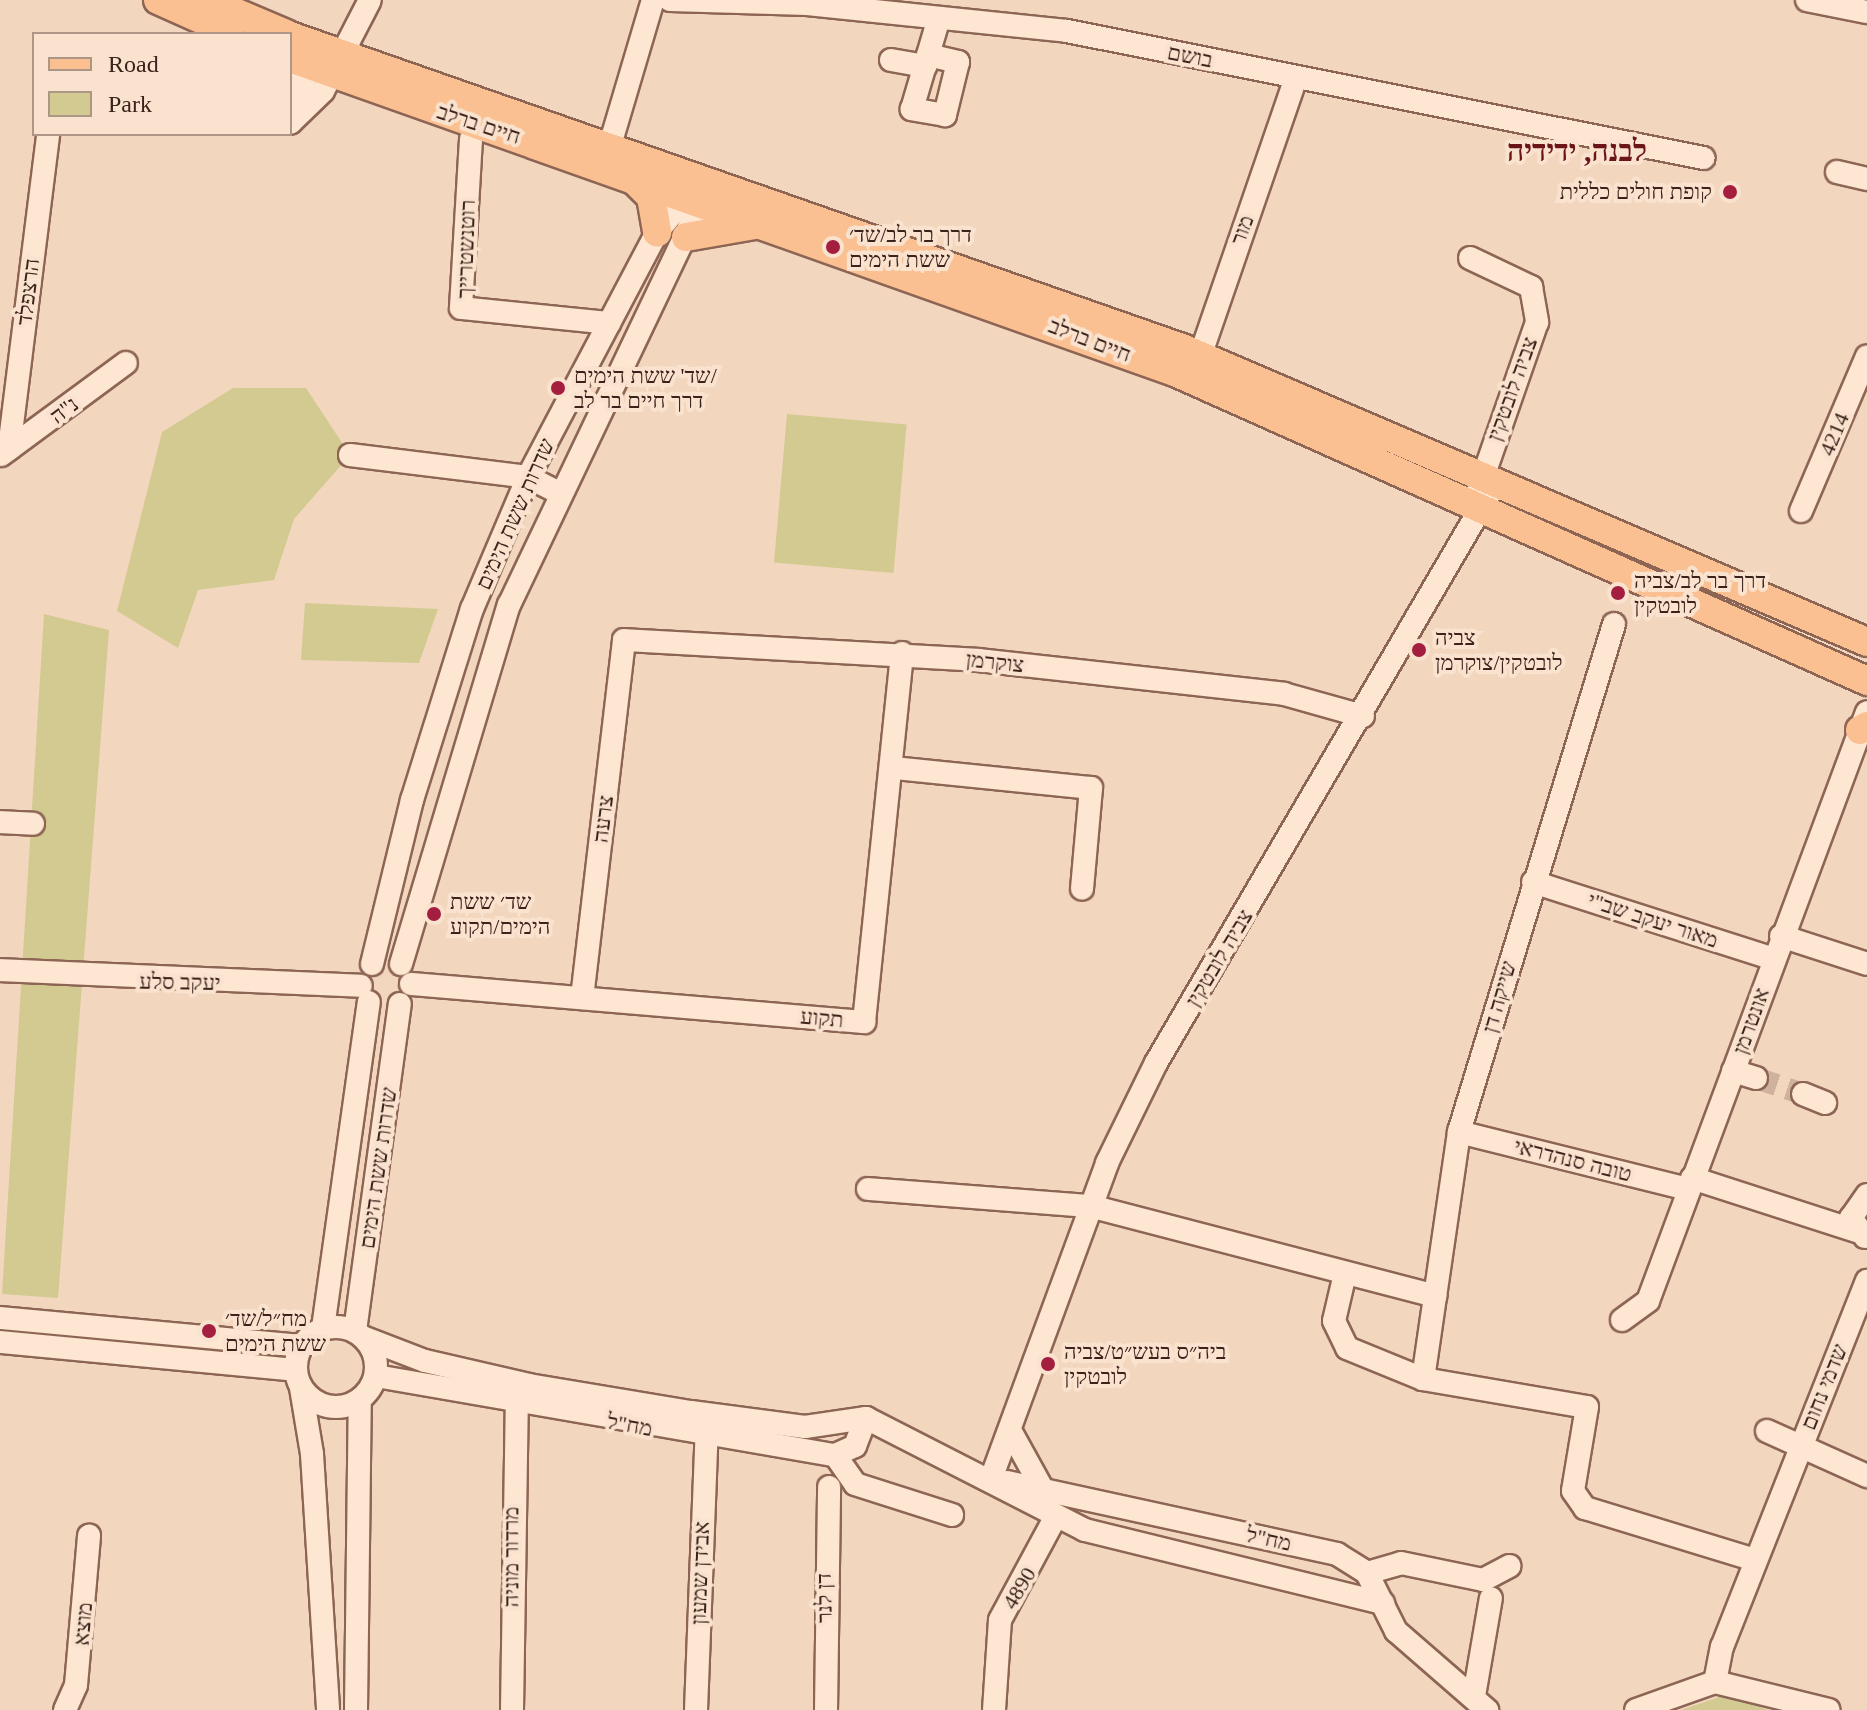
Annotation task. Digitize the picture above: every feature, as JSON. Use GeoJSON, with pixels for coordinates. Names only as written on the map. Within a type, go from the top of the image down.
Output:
{"type":"FeatureCollection","features":[{"type":"Feature","properties":{"kind":"main road"},"geometry":{"type":"LineString","coordinates":[[158,0],[231,32]]}},
{"type":"Feature","properties":{"kind":"main road","name":"חיים ברלב"},"geometry":{"type":"LineString","coordinates":[[206,0],[264,32]]}},
{"type":"Feature","properties":{"kind":"main road","name":"חיים ברלב"},"geometry":{"type":"LineString","coordinates":[[292,47],[625,173],[700,191],[1198,354],[1867,642]]}},
{"type":"Feature","properties":{"kind":"main road","name":"חיים ברלב"},"geometry":{"type":"LineString","coordinates":[[337,66],[610,145],[772,225],[1201,383],[1867,681]]}},
{"type":"Feature","properties":{"kind":"main road"},"geometry":{"type":"LineString","coordinates":[[625,173],[651,197],[657,232]]}},
{"type":"Feature","properties":{"kind":"main road"},"geometry":{"type":"LineString","coordinates":[[686,237],[772,225]]}},
{"type":"Feature","properties":{"kind":"street"},"geometry":{"type":"LineString","coordinates":[[292,122],[311,108],[337,66],[370,0]]}},
{"type":"Feature","properties":{"kind":"street"},"geometry":{"type":"LineString","coordinates":[[610,145],[653,0]]}},
{"type":"Feature","properties":{"kind":"street","name":"בושם"},"geometry":{"type":"LineString","coordinates":[[670,0],[939,18],[1067,31],[1703,158]]}},
{"type":"Feature","properties":{"kind":"street"},"geometry":{"type":"LineString","coordinates":[[1807,0],[1867,12]]}},
{"type":"Feature","properties":{"kind":"street"},"geometry":{"type":"LineString","coordinates":[[891,60],[926,60],[939,18]]}},
{"type":"Feature","properties":{"kind":"street"},"geometry":{"type":"LineString","coordinates":[[292,53],[304,82],[292,117]]}},
{"type":"Feature","properties":{"kind":"street","name":"מור"},"geometry":{"type":"LineString","coordinates":[[1201,383],[1198,354],[1296,78]]}},
{"type":"Feature","properties":{"kind":"street","name":"הרצפלד"},"geometry":{"type":"LineString","coordinates":[[4,453],[48,136]]}},
{"type":"Feature","properties":{"kind":"street","name":"רוטנשטרייך"},"geometry":{"type":"LineString","coordinates":[[471,139],[461,308],[609,323]]}},
{"type":"Feature","properties":{"kind":"street"},"geometry":{"type":"LineString","coordinates":[[1837,172],[1867,179]]}},
{"type":"Feature","properties":{"kind":"street","name":"שדרות ששת הימים"},"geometry":{"type":"LineString","coordinates":[[323,1328],[365,994],[447,686],[528,477],[657,232],[700,191]]}},
{"type":"Feature","properties":{"kind":"street","name":"שדרות ששת הימים"},"geometry":{"type":"LineString","coordinates":[[401,964],[478,697],[557,492],[686,237],[700,191]]}},
{"type":"Feature","properties":{"kind":"street","name":"צביה לובטקין"},"geometry":{"type":"LineString","coordinates":[[991,1479],[1011,1432],[1090,1206],[1156,1063],[1363,716],[1480,510],[1537,322],[1531,287],[1470,258]]}},
{"type":"Feature","properties":{"kind":"street","name":"4214"},"geometry":{"type":"LineString","coordinates":[[1801,511],[1867,356]]}},
{"type":"Feature","properties":{"kind":"street","name":"נ\"ה"},"geometry":{"type":"LineString","coordinates":[[4,453],[126,363]]}},
{"type":"Feature","properties":{"kind":"street"},"geometry":{"type":"LineString","coordinates":[[350,455],[528,477],[557,492]]}},
{"type":"Feature","properties":{"kind":"street","name":"שייקה דן"},"geometry":{"type":"LineString","coordinates":[[1423,1379],[1459,1132],[1614,624]]}},
{"type":"Feature","properties":{"kind":"street","name":"צוקרמן"},"geometry":{"type":"LineString","coordinates":[[624,640],[902,653],[1284,694],[1363,716]]}},
{"type":"Feature","properties":{"kind":"street","name":"צרעה"},"geometry":{"type":"LineString","coordinates":[[582,998],[624,640]]}},
{"type":"Feature","properties":{"kind":"street","name":"תקוע"},"geometry":{"type":"LineString","coordinates":[[406,994],[582,998],[864,1022],[894,768],[902,653]]}},
{"type":"Feature","properties":{"kind":"street","name":"אונטרמן"},"geometry":{"type":"LineString","coordinates":[[1622,1320],[1648,1301],[1781,936],[1865,722]]}},
{"type":"Feature","properties":{"kind":"street"},"geometry":{"type":"LineString","coordinates":[[894,768],[1091,788],[1082,889]]}},
{"type":"Feature","properties":{"kind":"street"},"geometry":{"type":"LineString","coordinates":[[0,822],[33,824]]}},
{"type":"Feature","properties":{"kind":"street","name":"מאור יעקב שב\"י"},"geometry":{"type":"LineString","coordinates":[[1533,882],[1774,959]]}},
{"type":"Feature","properties":{"kind":"street"},"geometry":{"type":"LineString","coordinates":[[1781,936],[1867,964]]}},
{"type":"Feature","properties":{"kind":"street"},"geometry":{"type":"LineString","coordinates":[[372,964],[401,964],[406,994]]}},
{"type":"Feature","properties":{"kind":"street","name":"יעקב סלע"},"geometry":{"type":"LineString","coordinates":[[0,970],[365,994],[384,1009],[406,994]]}},
{"type":"Feature","properties":{"kind":"street","name":"שדרות ששת הימים"},"geometry":{"type":"LineString","coordinates":[[360,1335],[406,994]]}},
{"type":"Feature","properties":{"kind":"street"},"geometry":{"type":"LineString","coordinates":[[1733,1071],[1756,1078]]}},
{"type":"Feature","properties":{"kind":"street"},"geometry":{"type":"LineString","coordinates":[[1803,1094],[1825,1103]]}},
{"type":"Feature","properties":{"kind":"street","name":"טובה סנהדראי"},"geometry":{"type":"LineString","coordinates":[[1459,1132],[1689,1183],[1862,1235]]}},
{"type":"Feature","properties":{"kind":"street"},"geometry":{"type":"LineString","coordinates":[[868,1189],[1090,1206],[1344,1278],[1435,1296]]}},
{"type":"Feature","properties":{"kind":"street"},"geometry":{"type":"LineString","coordinates":[[1862,1235],[1855,1205],[1867,1195]]}},
{"type":"Feature","properties":{"kind":"street"},"geometry":{"type":"LineString","coordinates":[[1344,1278],[1336,1338],[1423,1379],[1587,1407],[1573,1491],[1585,1508],[1755,1560]]}},
{"type":"Feature","properties":{"kind":"street","name":"שדמי נחום"},"geometry":{"type":"LineString","coordinates":[[1715,1682],[1755,1560],[1867,1281]]}},
{"type":"Feature","properties":{"kind":"street"},"geometry":{"type":"LineString","coordinates":[[0,1318],[301,1346],[323,1328],[360,1335],[376,1376],[360,1400],[356,1710]]}},
{"type":"Feature","properties":{"kind":"street","name":"מח\"ל"},"geometry":{"type":"LineString","coordinates":[[360,1335],[425,1361],[529,1385],[805,1427],[866,1418],[991,1479],[1055,1518],[1383,1603]]}},
{"type":"Feature","properties":{"kind":"street"},"geometry":{"type":"LineString","coordinates":[[0,1342],[298,1379],[322,1405],[360,1400]]}},
{"type":"Feature","properties":{"kind":"street"},"geometry":{"type":"LineString","coordinates":[[301,1346],[298,1379],[312,1454],[328,1710]]}},
{"type":"Feature","properties":{"kind":"street","name":"מח\"ל"},"geometry":{"type":"LineString","coordinates":[[376,1376],[517,1405],[705,1437],[835,1455]]}},
{"type":"Feature","properties":{"kind":"street","name":"מרדור מוניה"},"geometry":{"type":"LineString","coordinates":[[512,1710],[517,1405]]}},
{"type":"Feature","properties":{"kind":"street","name":"אבידן שמעון"},"geometry":{"type":"LineString","coordinates":[[696,1710],[708,1413]]}},
{"type":"Feature","properties":{"kind":"street"},"geometry":{"type":"LineString","coordinates":[[866,1418],[855,1446],[835,1455],[855,1484],[952,1515]]}},
{"type":"Feature","properties":{"kind":"street"},"geometry":{"type":"LineString","coordinates":[[1767,1431],[1799,1449],[1867,1476]]}},
{"type":"Feature","properties":{"kind":"street"},"geometry":{"type":"LineString","coordinates":[[1011,1432],[1043,1490]]}},
{"type":"Feature","properties":{"kind":"street","name":"מח\"ל"},"geometry":{"type":"LineString","coordinates":[[991,1479],[1337,1554],[1367,1573]]}},
{"type":"Feature","properties":{"kind":"street","name":"דן לנר"},"geometry":{"type":"LineString","coordinates":[[826,1710],[829,1487]]}},
{"type":"Feature","properties":{"kind":"street","name":"4890"},"geometry":{"type":"LineString","coordinates":[[994,1710],[1000,1620],[1055,1518]]}},
{"type":"Feature","properties":{"kind":"street","name":"מוצא"},"geometry":{"type":"LineString","coordinates":[[65,1710],[76,1685],[89,1536]]}},
{"type":"Feature","properties":{"kind":"street"},"geometry":{"type":"LineString","coordinates":[[1480,1703],[1396,1631],[1367,1573],[1401,1563],[1483,1580],[1509,1566]]}},
{"type":"Feature","properties":{"kind":"street"},"geometry":{"type":"LineString","coordinates":[[1480,1703],[1491,1598]]}},
{"type":"Feature","properties":{"kind":"street"},"geometry":{"type":"LineString","coordinates":[[1636,1710],[1715,1682],[1829,1710]]}},
{"type":"Feature","properties":{"kind":"green space"},"geometry":{"type":"Polygon","coordinates":[[[233,388],[306,388],[350,455],[294,519],[274,580],[198,590],[178,648],[117,611],[162,432],[233,388]]]}},
{"type":"Feature","properties":{"kind":"green space"},"geometry":{"type":"Polygon","coordinates":[[[787,414],[907,424],[894,573],[774,562],[787,414]]]}},
{"type":"Feature","properties":{"kind":"green space"},"geometry":{"type":"Polygon","coordinates":[[[305,603],[438,609],[419,663],[301,660],[305,603]]]}},
{"type":"Feature","properties":{"kind":"green space"},"geometry":{"type":"Polygon","coordinates":[[[44,614],[109,630],[58,1298],[2,1294],[44,614]]]}},
{"type":"Feature","properties":{"kind":"green space"},"geometry":{"type":"Polygon","coordinates":[[[1725,1695],[1768,1710],[1681,1710],[1725,1695]]]}},
{"type":"Feature","properties":{"kind":"tunnel"},"geometry":{"type":"LineString","coordinates":[[1756,1078],[1803,1094]]}},
{"type":"Feature","properties":{"kind":"place","name":"קופת חולים כללית"},"geometry":{"type":"Point","coordinates":[1730,192]}},
{"type":"Feature","properties":{"kind":"place","name":"דרך בר לב/שד׳ ששת הימים"},"geometry":{"type":"Point","coordinates":[833,247]}},
{"type":"Feature","properties":{"kind":"place","name":"שד' ששת הימים/ דרך חיים בר לב"},"geometry":{"type":"Point","coordinates":[558,388]}},
{"type":"Feature","properties":{"kind":"place","name":"דרך בר לב/צביה לובטקין"},"geometry":{"type":"Point","coordinates":[1618,593]}},
{"type":"Feature","properties":{"kind":"place","name":"צביה לובטקין/צוקרמן"},"geometry":{"type":"Point","coordinates":[1419,650]}},
{"type":"Feature","properties":{"kind":"place","name":"שד׳ ששת הימים/תקוע"},"geometry":{"type":"Point","coordinates":[434,914]}},
{"type":"Feature","properties":{"kind":"place","name":"מח״ל/שד׳ ששת הימים"},"geometry":{"type":"Point","coordinates":[209,1331]}},
{"type":"Feature","properties":{"kind":"place","name":"ביה״ס בעש״ט/צביה לובטקין"},"geometry":{"type":"Point","coordinates":[1048,1364]}},
{"type":"Feature","properties":{"kind":"district","name":"לבנה, ידידיה"},"geometry":{"type":"Point","coordinates":[1577,151]}}]}
